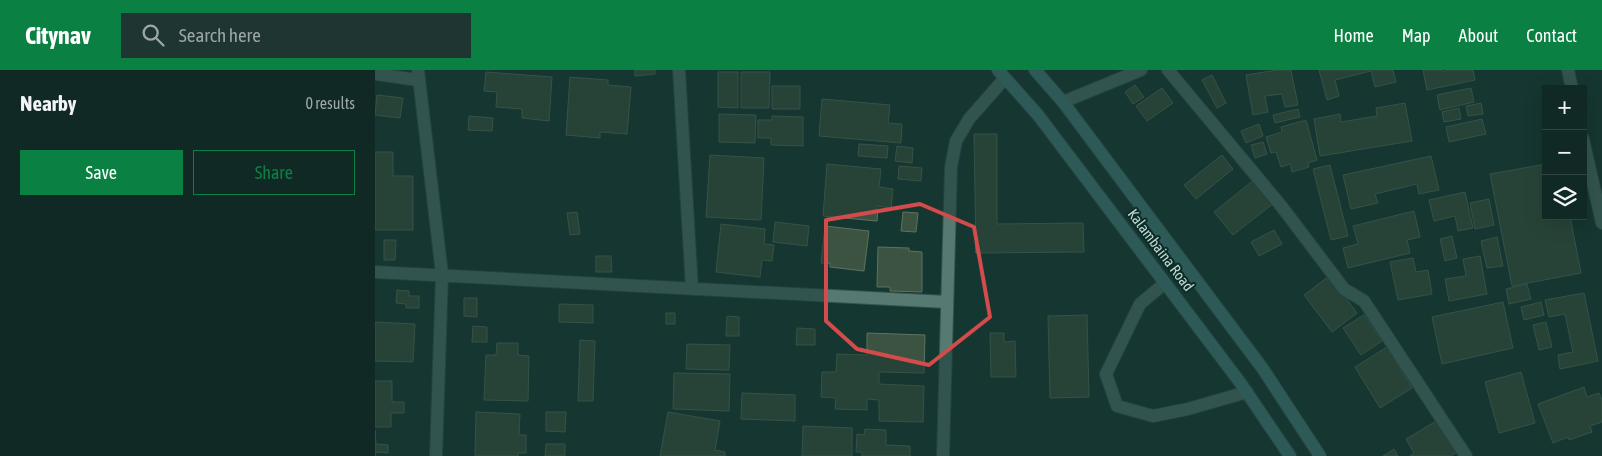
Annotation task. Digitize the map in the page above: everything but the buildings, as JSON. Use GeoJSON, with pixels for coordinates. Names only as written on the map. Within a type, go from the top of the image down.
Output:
{"type":"FeatureCollection","features":[{"type":"Feature","properties":{"kind":"main road","name":"Kalambaina Road"},"geometry":{"type":"LineString","coordinates":[[1035,70],[1063,102],[1263,369],[1320,456]]}},
{"type":"Feature","properties":{"kind":"main road","name":"Kalambaina Road"},"geometry":{"type":"LineString","coordinates":[[1001,74],[1038,115],[1247,392],[1290,456]]}},
{"type":"Feature","properties":{"kind":"street"},"geometry":{"type":"LineString","coordinates":[[679,70],[692,288]]}},
{"type":"Feature","properties":{"kind":"street"},"geometry":{"type":"LineString","coordinates":[[1168,70],[1282,207],[1344,289],[1364,301],[1466,456]]}},
{"type":"Feature","properties":{"kind":"street"},"geometry":{"type":"LineString","coordinates":[[1568,70],[1571,85]]}},
{"type":"Feature","properties":{"kind":"street"},"geometry":{"type":"LineString","coordinates":[[1063,102],[1136,71]]}},
{"type":"Feature","properties":{"kind":"street"},"geometry":{"type":"LineString","coordinates":[[375,74],[418,75],[441,274],[437,456]]}},
{"type":"Feature","properties":{"kind":"street"},"geometry":{"type":"LineString","coordinates":[[943,456],[951,167],[956,141],[1001,74]]}},
{"type":"Feature","properties":{"kind":"street"},"geometry":{"type":"LineString","coordinates":[[1587,157],[1602,223]]}},
{"type":"Feature","properties":{"kind":"street"},"geometry":{"type":"LineString","coordinates":[[375,272],[947,302]]}},
{"type":"Feature","properties":{"kind":"street"},"geometry":{"type":"LineString","coordinates":[[1165,283],[1140,304],[1105,374],[1117,406],[1153,416],[1188,409],[1247,392]]}},
{"type":"Feature","properties":{"kind":"highlighted area"},"geometry":{"type":"Polygon","coordinates":[[[920,204],[974,227],[990,317],[929,365],[857,349],[826,321],[826,220],[920,204]]]}}]}
